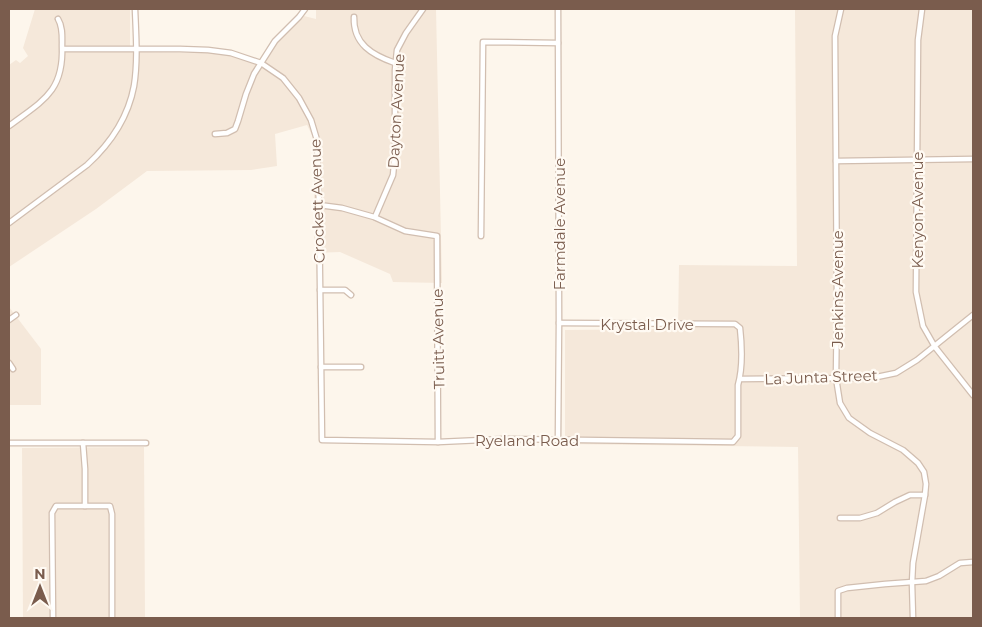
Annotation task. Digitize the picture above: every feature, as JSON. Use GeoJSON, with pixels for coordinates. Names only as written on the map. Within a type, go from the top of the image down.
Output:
{"type":"FeatureCollection","features":[{"type":"Feature","properties":{"kind":"street"},"geometry":{"type":"LineString","coordinates":[[9,223],[87,165],[108,143],[123,120],[134,86],[136,50],[135,9]]}},
{"type":"Feature","properties":{"kind":"street"},"geometry":{"type":"LineString","coordinates":[[215,134],[227,133],[235,129],[254,74],[275,41],[305,9]]}},
{"type":"Feature","properties":{"kind":"street","name":"Dayton Avenue"},"geometry":{"type":"LineString","coordinates":[[376,218],[393,174],[396,154],[395,63],[397,50],[422,9]]}},
{"type":"Feature","properties":{"kind":"street","name":"Farmdale Avenue"},"geometry":{"type":"LineString","coordinates":[[558,9],[558,439]]}},
{"type":"Feature","properties":{"kind":"street","name":"Jenkins Avenue"},"geometry":{"type":"LineString","coordinates":[[841,9],[835,36],[836,378],[840,403],[850,418],[870,433],[903,450],[918,463],[924,472],[925,495],[913,563],[912,583]]}},
{"type":"Feature","properties":{"kind":"street","name":"Kenyon Avenue"},"geometry":{"type":"LineString","coordinates":[[922,9],[918,40],[916,292],[923,326],[934,347],[973,395]]}},
{"type":"Feature","properties":{"kind":"street"},"geometry":{"type":"LineString","coordinates":[[354,17],[354,27],[358,39],[368,50],[380,58],[395,63]]}},
{"type":"Feature","properties":{"kind":"street"},"geometry":{"type":"LineString","coordinates":[[9,126],[50,94],[60,75],[62,25],[58,19]]}},
{"type":"Feature","properties":{"kind":"street"},"geometry":{"type":"LineString","coordinates":[[481,236],[483,42],[558,44]]}},
{"type":"Feature","properties":{"kind":"street","name":"Crockett Avenue"},"geometry":{"type":"LineString","coordinates":[[62,49],[180,49],[238,55],[261,63],[283,78],[300,98],[311,120],[317,140],[322,440]]}},
{"type":"Feature","properties":{"kind":"street"},"geometry":{"type":"LineString","coordinates":[[836,161],[973,160]]}},
{"type":"Feature","properties":{"kind":"street"},"geometry":{"type":"LineString","coordinates":[[319,206],[342,208],[376,218]]}},
{"type":"Feature","properties":{"kind":"street","name":"Truitt Avenue"},"geometry":{"type":"LineString","coordinates":[[376,218],[405,232],[436,236],[438,442]]}},
{"type":"Feature","properties":{"kind":"street"},"geometry":{"type":"LineString","coordinates":[[320,290],[345,290],[351,295]]}},
{"type":"Feature","properties":{"kind":"street"},"geometry":{"type":"LineString","coordinates":[[9,320],[16,315]]}},
{"type":"Feature","properties":{"kind":"street","name":"La Junta Street"},"geometry":{"type":"LineString","coordinates":[[740,379],[872,378],[896,373],[918,360],[973,315]]}},
{"type":"Feature","properties":{"kind":"street","name":"Krystal Drive"},"geometry":{"type":"LineString","coordinates":[[559,323],[735,324],[740,328],[742,344],[740,379]]}},
{"type":"Feature","properties":{"kind":"street"},"geometry":{"type":"LineString","coordinates":[[9,363],[13,369]]}},
{"type":"Feature","properties":{"kind":"street"},"geometry":{"type":"LineString","coordinates":[[321,367],[361,367]]}},
{"type":"Feature","properties":{"kind":"street","name":"Ryeland Road"},"geometry":{"type":"LineString","coordinates":[[322,440],[438,442],[504,438],[733,442],[738,436],[738,385],[740,379]]}},
{"type":"Feature","properties":{"kind":"street"},"geometry":{"type":"LineString","coordinates":[[9,443],[146,443]]}},
{"type":"Feature","properties":{"kind":"street"},"geometry":{"type":"LineString","coordinates":[[83,443],[85,506]]}},
{"type":"Feature","properties":{"kind":"street"},"geometry":{"type":"LineString","coordinates":[[840,518],[860,518],[877,513],[910,495],[925,495]]}},
{"type":"Feature","properties":{"kind":"street"},"geometry":{"type":"LineString","coordinates":[[53,618],[52,513],[56,506],[110,506],[112,514],[112,618]]}},
{"type":"Feature","properties":{"kind":"street"},"geometry":{"type":"LineString","coordinates":[[838,618],[838,590],[926,581],[960,563],[973,562]]}},
{"type":"Feature","properties":{"kind":"street"},"geometry":{"type":"LineString","coordinates":[[912,583],[913,618]]}},
{"type":"Feature","properties":{"kind":"shaded area"},"geometry":{"type":"Polygon","coordinates":[[[35,9],[130,9],[130,52],[217,53],[234,55],[245,58],[262,68],[280,38],[304,16],[316,19],[316,9],[436,9],[442,283],[393,282],[390,274],[340,252],[314,253],[313,137],[307,125],[275,134],[277,166],[251,170],[147,171],[96,209],[9,267],[9,65],[16,60],[20,63],[28,56],[23,48],[35,9]]]}},
{"type":"Feature","properties":{"kind":"shaded area"},"geometry":{"type":"Polygon","coordinates":[[[795,9],[973,9],[973,618],[800,618],[798,447],[565,444],[565,330],[678,329],[679,265],[797,266],[795,9]]]}},
{"type":"Feature","properties":{"kind":"shaded area"},"geometry":{"type":"Polygon","coordinates":[[[9,307],[41,349],[41,405],[9,405],[9,307]]]}},
{"type":"Feature","properties":{"kind":"shaded area"},"geometry":{"type":"Polygon","coordinates":[[[144,447],[145,618],[23,618],[22,448],[144,447]]]}}]}
